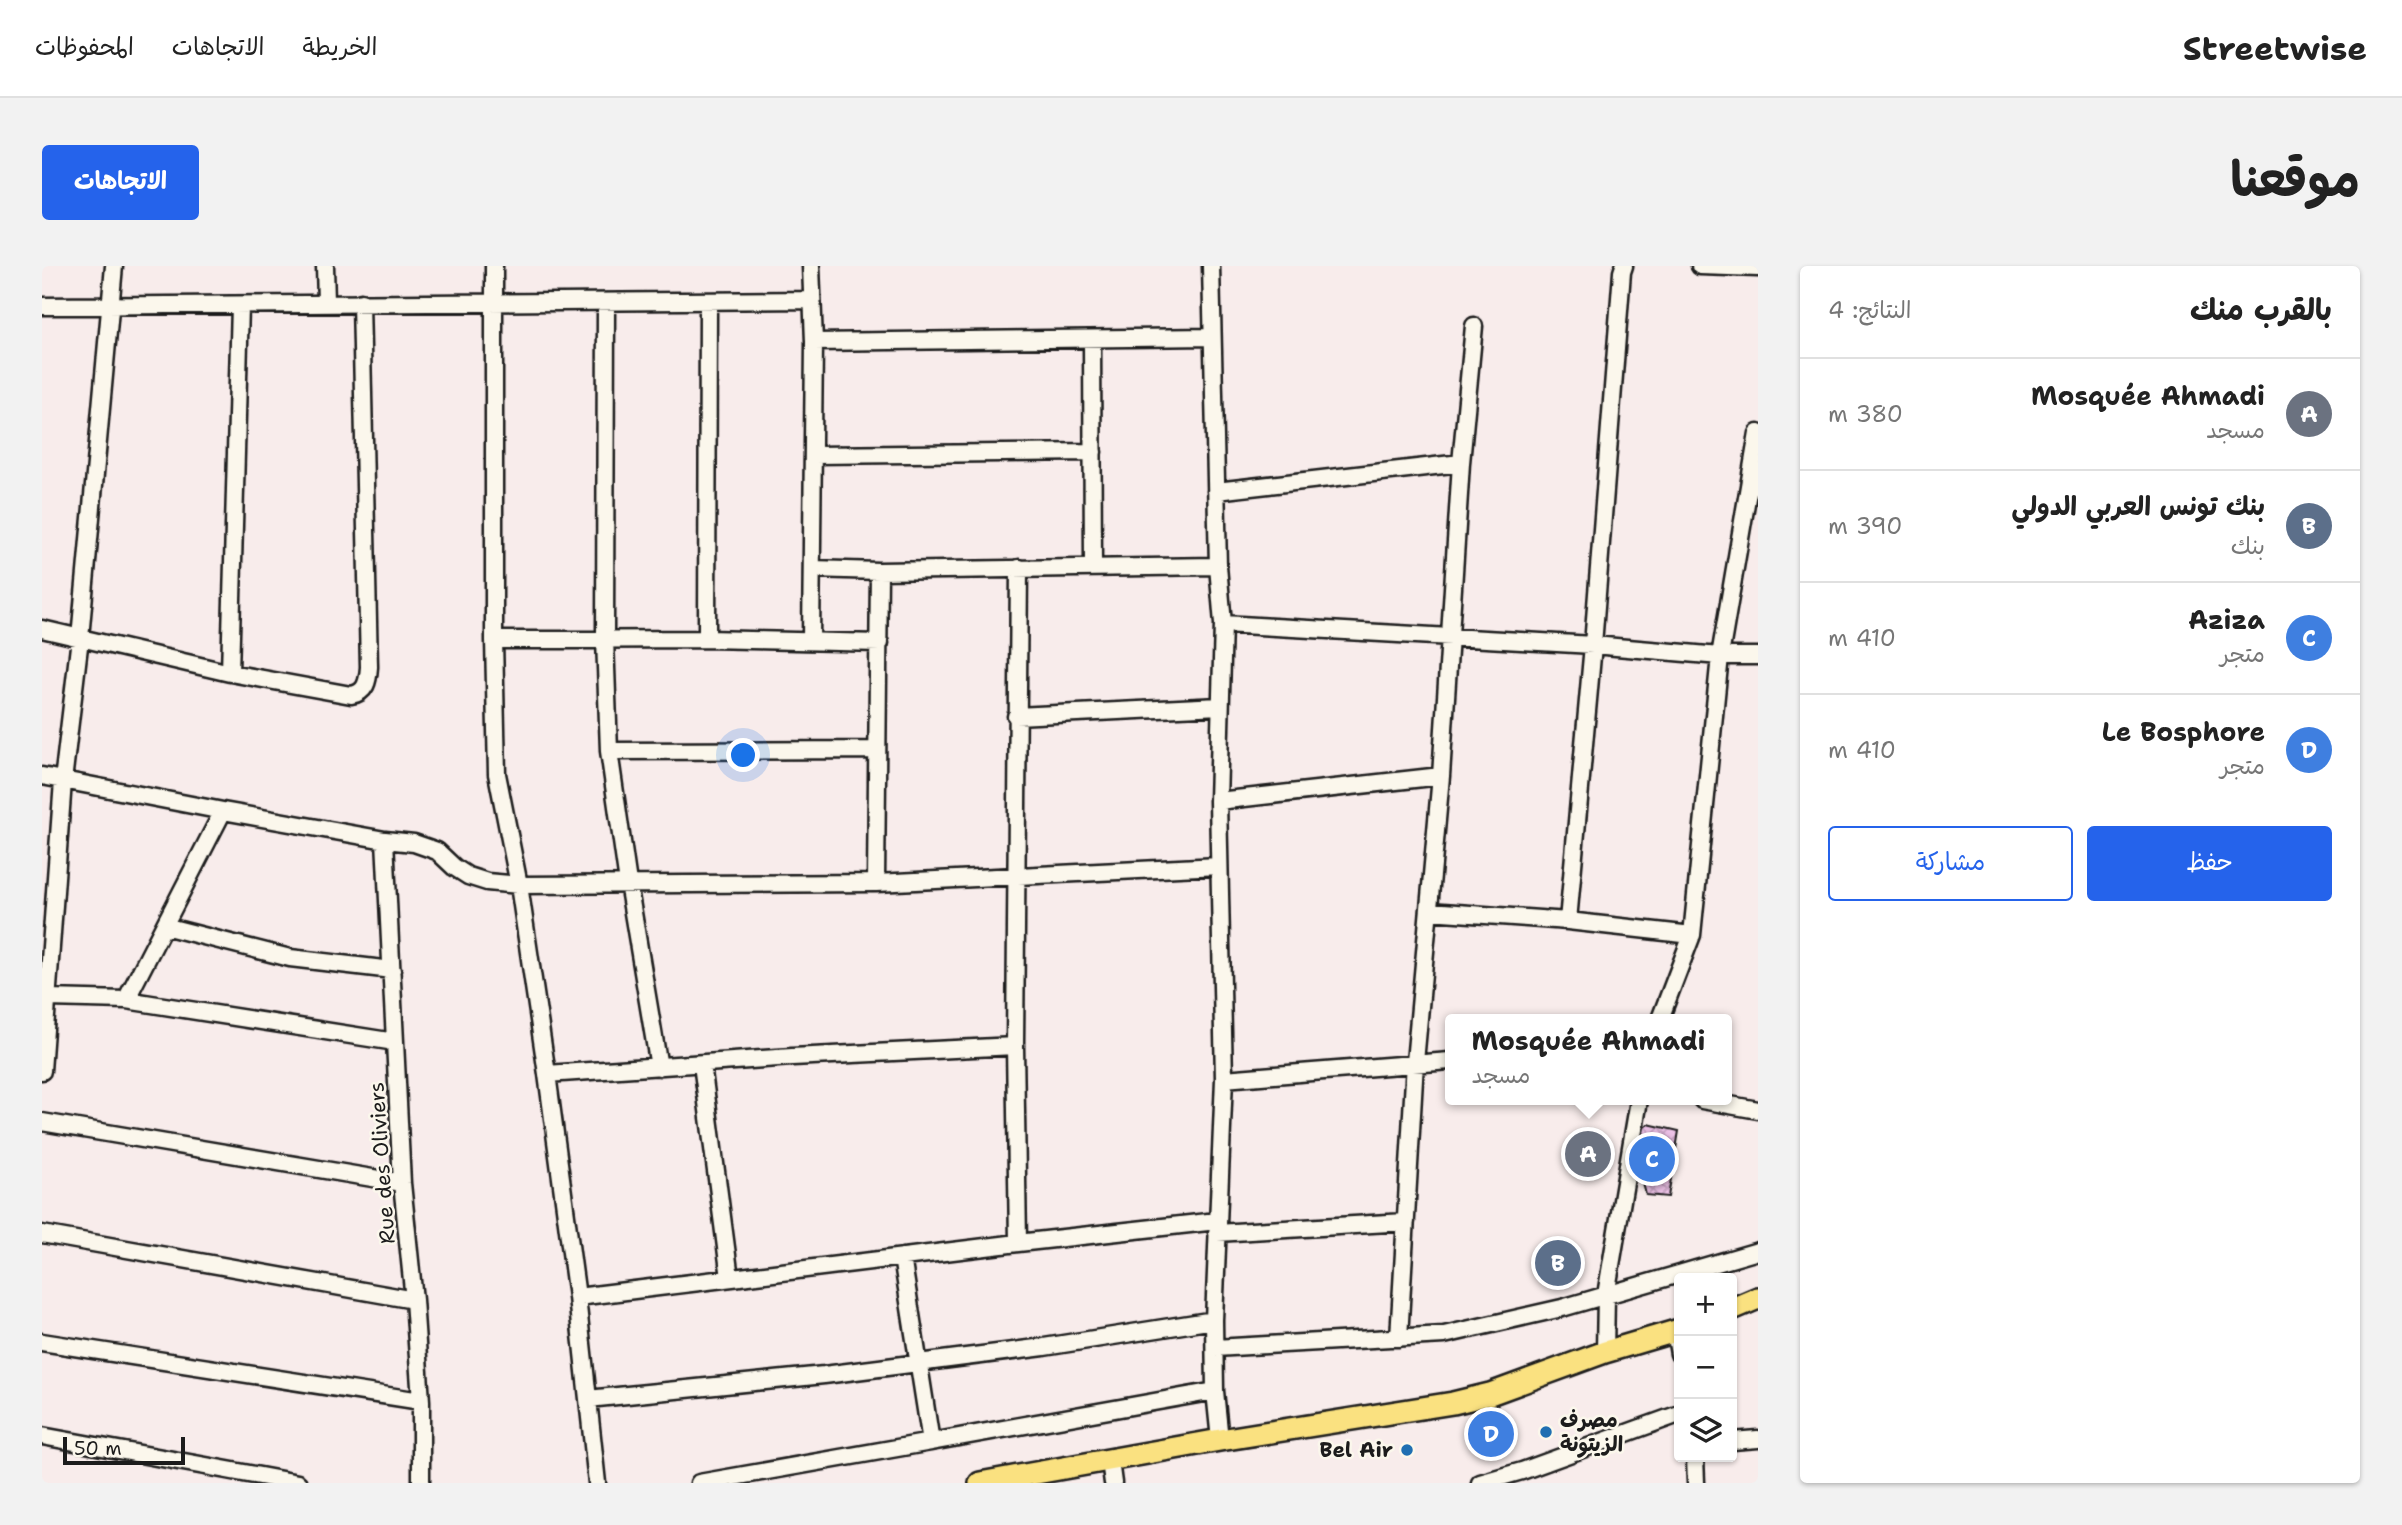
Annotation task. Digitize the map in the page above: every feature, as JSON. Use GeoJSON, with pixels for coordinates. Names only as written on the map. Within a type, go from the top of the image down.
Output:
{"type":"FeatureCollection","features":[{"type":"Feature","properties":{"kind":"main road"},"geometry":{"type":"LineString","coordinates":[[1737,1307],[1758,1298]]}},
{"type":"Feature","properties":{"kind":"main road"},"geometry":{"type":"LineString","coordinates":[[980,1483],[1220,1440],[1453,1403],[1490,1394],[1605,1352],[1674,1332]]}},
{"type":"Feature","properties":{"kind":"street"},"geometry":{"type":"LineString","coordinates":[[42,1071],[63,782],[80,638],[114,266]]}},
{"type":"Feature","properties":{"kind":"street"},"geometry":{"type":"LineString","coordinates":[[325,266],[326,302]]}},
{"type":"Feature","properties":{"kind":"street"},"geometry":{"type":"LineString","coordinates":[[494,266],[494,640],[498,774],[519,885],[547,1074],[577,1297],[597,1483]]}},
{"type":"Feature","properties":{"kind":"street"},"geometry":{"type":"LineString","coordinates":[[811,266],[814,342],[811,641]]}},
{"type":"Feature","properties":{"kind":"street"},"geometry":{"type":"LineString","coordinates":[[1211,266],[1217,566],[1223,624],[1218,801],[1224,1079],[1214,1320],[1215,1391],[1220,1440]]}},
{"type":"Feature","properties":{"kind":"street"},"geometry":{"type":"LineString","coordinates":[[1568,921],[1621,286],[1625,266]]}},
{"type":"Feature","properties":{"kind":"street"},"geometry":{"type":"LineString","coordinates":[[1700,266],[1758,268]]}},
{"type":"Feature","properties":{"kind":"street"},"geometry":{"type":"LineString","coordinates":[[42,306],[811,300]]}},
{"type":"Feature","properties":{"kind":"street"},"geometry":{"type":"LineString","coordinates":[[708,301],[708,639]]}},
{"type":"Feature","properties":{"kind":"street"},"geometry":{"type":"LineString","coordinates":[[42,629],[230,673],[351,695],[359,694],[366,685],[369,667],[361,302]]}},
{"type":"Feature","properties":{"kind":"street"},"geometry":{"type":"LineString","coordinates":[[606,302],[605,639],[609,751],[659,1067]]}},
{"type":"Feature","properties":{"kind":"street"},"geometry":{"type":"LineString","coordinates":[[230,673],[240,305]]}},
{"type":"Feature","properties":{"kind":"street"},"geometry":{"type":"LineString","coordinates":[[1399,1338],[1415,1062],[1441,776],[1461,463],[1474,326]]}},
{"type":"Feature","properties":{"kind":"street"},"geometry":{"type":"LineString","coordinates":[[814,342],[1211,337]]}},
{"type":"Feature","properties":{"kind":"street"},"geometry":{"type":"LineString","coordinates":[[1092,339],[1093,568]]}},
{"type":"Feature","properties":{"kind":"street"},"geometry":{"type":"LineString","coordinates":[[1662,1014],[1692,935],[1720,656],[1758,433]]}},
{"type":"Feature","properties":{"kind":"street"},"geometry":{"type":"LineString","coordinates":[[814,455],[1093,452]]}},
{"type":"Feature","properties":{"kind":"street"},"geometry":{"type":"LineString","coordinates":[[1216,491],[1461,463]]}},
{"type":"Feature","properties":{"kind":"street"},"geometry":{"type":"LineString","coordinates":[[812,569],[879,571],[1217,566]]}},
{"type":"Feature","properties":{"kind":"street"},"geometry":{"type":"LineString","coordinates":[[1018,1243],[1014,1046],[1019,568]]}},
{"type":"Feature","properties":{"kind":"street"},"geometry":{"type":"LineString","coordinates":[[876,883],[879,571]]}},
{"type":"Feature","properties":{"kind":"street"},"geometry":{"type":"LineString","coordinates":[[1223,624],[1593,645],[1720,656],[1758,656]]}},
{"type":"Feature","properties":{"kind":"street"},"geometry":{"type":"LineString","coordinates":[[494,640],[708,639],[880,643]]}},
{"type":"Feature","properties":{"kind":"street"},"geometry":{"type":"LineString","coordinates":[[1016,716],[1220,706]]}},
{"type":"Feature","properties":{"kind":"street"},"geometry":{"type":"LineString","coordinates":[[609,751],[877,750]]}},
{"type":"Feature","properties":{"kind":"street"},"geometry":{"type":"LineString","coordinates":[[42,776],[63,782],[428,846],[468,876],[487,882],[519,885],[876,883],[1219,866]]}},
{"type":"Feature","properties":{"kind":"street"},"geometry":{"type":"LineString","coordinates":[[1218,801],[1441,776]]}},
{"type":"Feature","properties":{"kind":"street"},"geometry":{"type":"LineString","coordinates":[[126,1000],[223,811]]}},
{"type":"Feature","properties":{"kind":"street","name":"Rue des Oliviers"},"geometry":{"type":"LineString","coordinates":[[385,840],[402,1183],[421,1401],[421,1483]]}},
{"type":"Feature","properties":{"kind":"street"},"geometry":{"type":"LineString","coordinates":[[1429,911],[1568,921],[1692,935]]}},
{"type":"Feature","properties":{"kind":"street"},"geometry":{"type":"LineString","coordinates":[[164,926],[301,960],[391,970]]}},
{"type":"Feature","properties":{"kind":"street"},"geometry":{"type":"LineString","coordinates":[[48,998],[126,1000],[395,1042]]}},
{"type":"Feature","properties":{"kind":"street"},"geometry":{"type":"LineString","coordinates":[[547,1074],[1014,1046]]}},
{"type":"Feature","properties":{"kind":"street"},"geometry":{"type":"LineString","coordinates":[[1224,1079],[1445,1060]]}},
{"type":"Feature","properties":{"kind":"street"},"geometry":{"type":"LineString","coordinates":[[702,1064],[730,1278]]}},
{"type":"Feature","properties":{"kind":"street"},"geometry":{"type":"LineString","coordinates":[[1605,1352],[1606,1295],[1638,1105]]}},
{"type":"Feature","properties":{"kind":"street"},"geometry":{"type":"LineString","coordinates":[[1730,1105],[1758,1110]]}},
{"type":"Feature","properties":{"kind":"street"},"geometry":{"type":"LineString","coordinates":[[42,1122],[402,1183]]}},
{"type":"Feature","properties":{"kind":"street"},"geometry":{"type":"LineString","coordinates":[[577,1297],[1018,1243],[1217,1227],[1406,1222]]}},
{"type":"Feature","properties":{"kind":"street"},"geometry":{"type":"LineString","coordinates":[[42,1234],[414,1300]]}},
{"type":"Feature","properties":{"kind":"street"},"geometry":{"type":"LineString","coordinates":[[1214,1349],[1444,1335],[1606,1295],[1758,1251]]}},
{"type":"Feature","properties":{"kind":"street"},"geometry":{"type":"LineString","coordinates":[[902,1257],[931,1442]]}},
{"type":"Feature","properties":{"kind":"street"},"geometry":{"type":"LineString","coordinates":[[588,1399],[824,1375],[1044,1347],[1214,1320]]}},
{"type":"Feature","properties":{"kind":"street"},"geometry":{"type":"LineString","coordinates":[[42,1342],[421,1401]]}},
{"type":"Feature","properties":{"kind":"street"},"geometry":{"type":"LineString","coordinates":[[699,1483],[1215,1391]]}},
{"type":"Feature","properties":{"kind":"street"},"geometry":{"type":"LineString","coordinates":[[1480,1483],[1522,1471],[1674,1416]]}},
{"type":"Feature","properties":{"kind":"street"},"geometry":{"type":"LineString","coordinates":[[42,1436],[298,1483]]}},
{"type":"Feature","properties":{"kind":"street"},"geometry":{"type":"LineString","coordinates":[[1737,1441],[1758,1440]]}},
{"type":"Feature","properties":{"kind":"street"},"geometry":{"type":"LineString","coordinates":[[1110,1461],[1113,1483]]}},
{"type":"Feature","properties":{"kind":"street"},"geometry":{"type":"LineString","coordinates":[[1695,1462],[1696,1483]]}},
{"type":"Feature","properties":{"kind":"building"},"geometry":{"type":"Polygon","coordinates":[[[1648,1124],[1679,1131],[1668,1197],[1646,1195],[1642,1179],[1632,1169],[1637,1133],[1648,1124]]]}},
{"type":"Feature","properties":{"kind":"place","name":"Mosquée Ahmadi"},"geometry":{"type":"Point","coordinates":[1588,1154]}},
{"type":"Feature","properties":{"kind":"place","name":"Aziza"},"geometry":{"type":"Point","coordinates":[1652,1159]}},
{"type":"Feature","properties":{"kind":"place","name":"بنك تونس العربي الدولي"},"geometry":{"type":"Point","coordinates":[1558,1263]}},
{"type":"Feature","properties":{"kind":"place","name":"مصرف الزيتونة"},"geometry":{"type":"Point","coordinates":[1546,1432]}},
{"type":"Feature","properties":{"kind":"place","name":"Le Bosphore"},"geometry":{"type":"Point","coordinates":[1491,1434]}},
{"type":"Feature","properties":{"kind":"place","name":"Bel Air"},"geometry":{"type":"Point","coordinates":[1407,1450]}}]}
